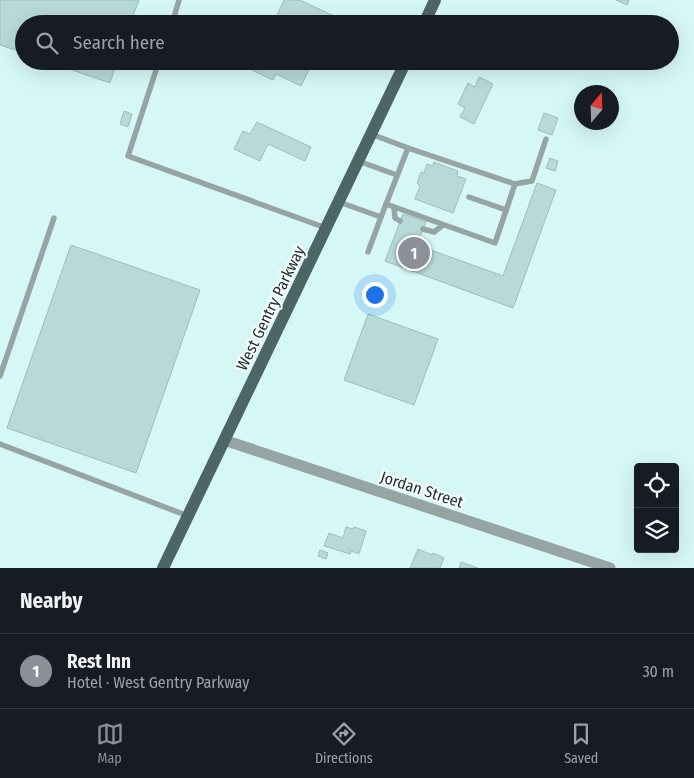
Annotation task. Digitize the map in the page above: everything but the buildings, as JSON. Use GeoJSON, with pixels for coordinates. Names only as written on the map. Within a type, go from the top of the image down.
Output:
{"type":"FeatureCollection","features":[{"type":"Feature","properties":{"kind":"main road"},"geometry":{"type":"LineString","coordinates":[[428,15],[435,0]]}},
{"type":"Feature","properties":{"kind":"main road","name":"West Gentry Parkway"},"geometry":{"type":"LineString","coordinates":[[163,568],[402,70]]}},
{"type":"Feature","properties":{"kind":"street","name":"Jordan Street"},"geometry":{"type":"LineString","coordinates":[[224,440],[610,568]]}},
{"type":"Feature","properties":{"kind":"lane"},"geometry":{"type":"LineString","coordinates":[[175,15],[180,0]]}},
{"type":"Feature","properties":{"kind":"lane"},"geometry":{"type":"LineString","coordinates":[[156,70],[128,156],[326,228]]}},
{"type":"Feature","properties":{"kind":"lane"},"geometry":{"type":"LineString","coordinates":[[371,134],[514,184],[532,180],[546,139]]}},
{"type":"Feature","properties":{"kind":"lane"},"geometry":{"type":"LineString","coordinates":[[368,252],[408,148]]}},
{"type":"Feature","properties":{"kind":"lane"},"geometry":{"type":"LineString","coordinates":[[358,161],[397,175]]}},
{"type":"Feature","properties":{"kind":"lane"},"geometry":{"type":"LineString","coordinates":[[386,204],[495,243],[514,184]]}},
{"type":"Feature","properties":{"kind":"lane"},"geometry":{"type":"LineString","coordinates":[[469,197],[506,210]]}},
{"type":"Feature","properties":{"kind":"lane"},"geometry":{"type":"LineString","coordinates":[[339,202],[381,217]]}},
{"type":"Feature","properties":{"kind":"lane"},"geometry":{"type":"LineString","coordinates":[[394,207],[394,218],[400,221]]}},
{"type":"Feature","properties":{"kind":"lane"},"geometry":{"type":"LineString","coordinates":[[0,376],[54,218]]}},
{"type":"Feature","properties":{"kind":"lane"},"geometry":{"type":"LineString","coordinates":[[423,228],[434,232],[443,225]]}},
{"type":"Feature","properties":{"kind":"lane"},"geometry":{"type":"LineString","coordinates":[[0,444],[188,516]]}},
{"type":"Feature","properties":{"kind":"place","name":"Rest Inn"},"geometry":{"type":"Point","coordinates":[414,253]}}]}
